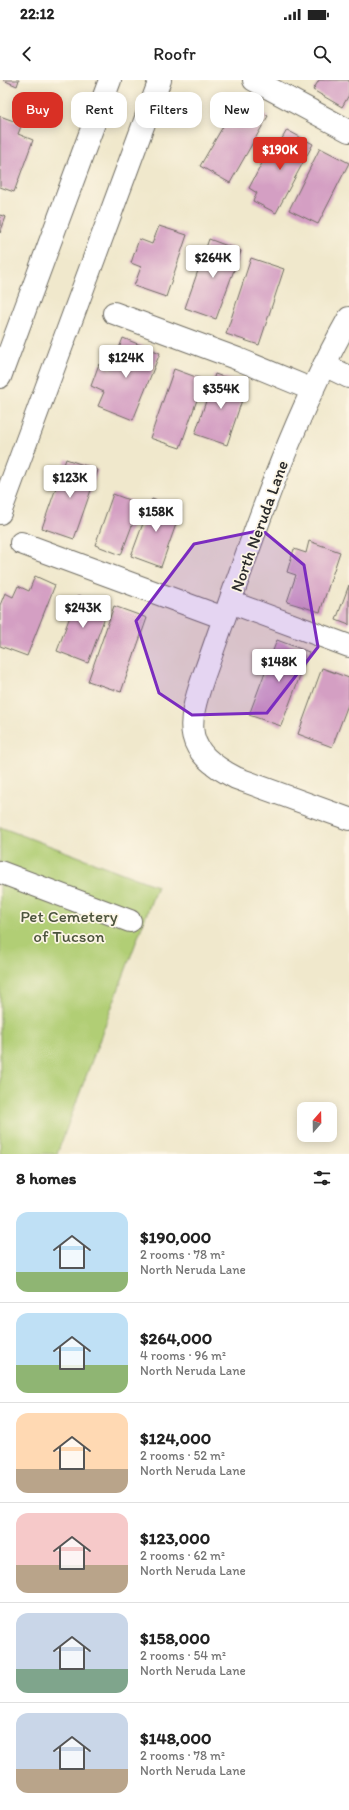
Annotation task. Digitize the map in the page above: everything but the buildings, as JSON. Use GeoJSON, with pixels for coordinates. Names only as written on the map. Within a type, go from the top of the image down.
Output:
{"type":"FeatureCollection","features":[{"type":"Feature","properties":{"kind":"street"},"geometry":{"type":"LineString","coordinates":[[0,377],[110,80]]}},
{"type":"Feature","properties":{"kind":"street"},"geometry":{"type":"LineString","coordinates":[[0,513],[160,80]]}},
{"type":"Feature","properties":{"kind":"street"},"geometry":{"type":"LineString","coordinates":[[254,80],[349,131]]}},
{"type":"Feature","properties":{"kind":"street"},"geometry":{"type":"LineString","coordinates":[[114,313],[238,359],[313,390]]}},
{"type":"Feature","properties":{"kind":"street","name":"North Neruda Lane"},"geometry":{"type":"LineString","coordinates":[[349,318],[324,365],[276,476],[195,700],[192,721],[193,741],[203,756],[219,769],[236,778],[349,819]]}},
{"type":"Feature","properties":{"kind":"street"},"geometry":{"type":"LineString","coordinates":[[324,365],[349,377]]}},
{"type":"Feature","properties":{"kind":"street"},"geometry":{"type":"LineString","coordinates":[[21,543],[227,610],[349,646]]}},
{"type":"Feature","properties":{"kind":"street"},"geometry":{"type":"LineString","coordinates":[[0,872],[130,921]]}},
{"type":"Feature","properties":{"kind":"highlighted area"},"geometry":{"type":"Polygon","coordinates":[[[262,530],[304,565],[318,647],[267,713],[192,715],[159,693],[136,621],[194,544],[262,530]]]}},
{"type":"Feature","properties":{"kind":"green space","name":"Pet Cemetery of Tucson"},"geometry":{"type":"Polygon","coordinates":[[[0,827],[157,886],[57,1154],[0,1154],[0,827]]]}}]}
